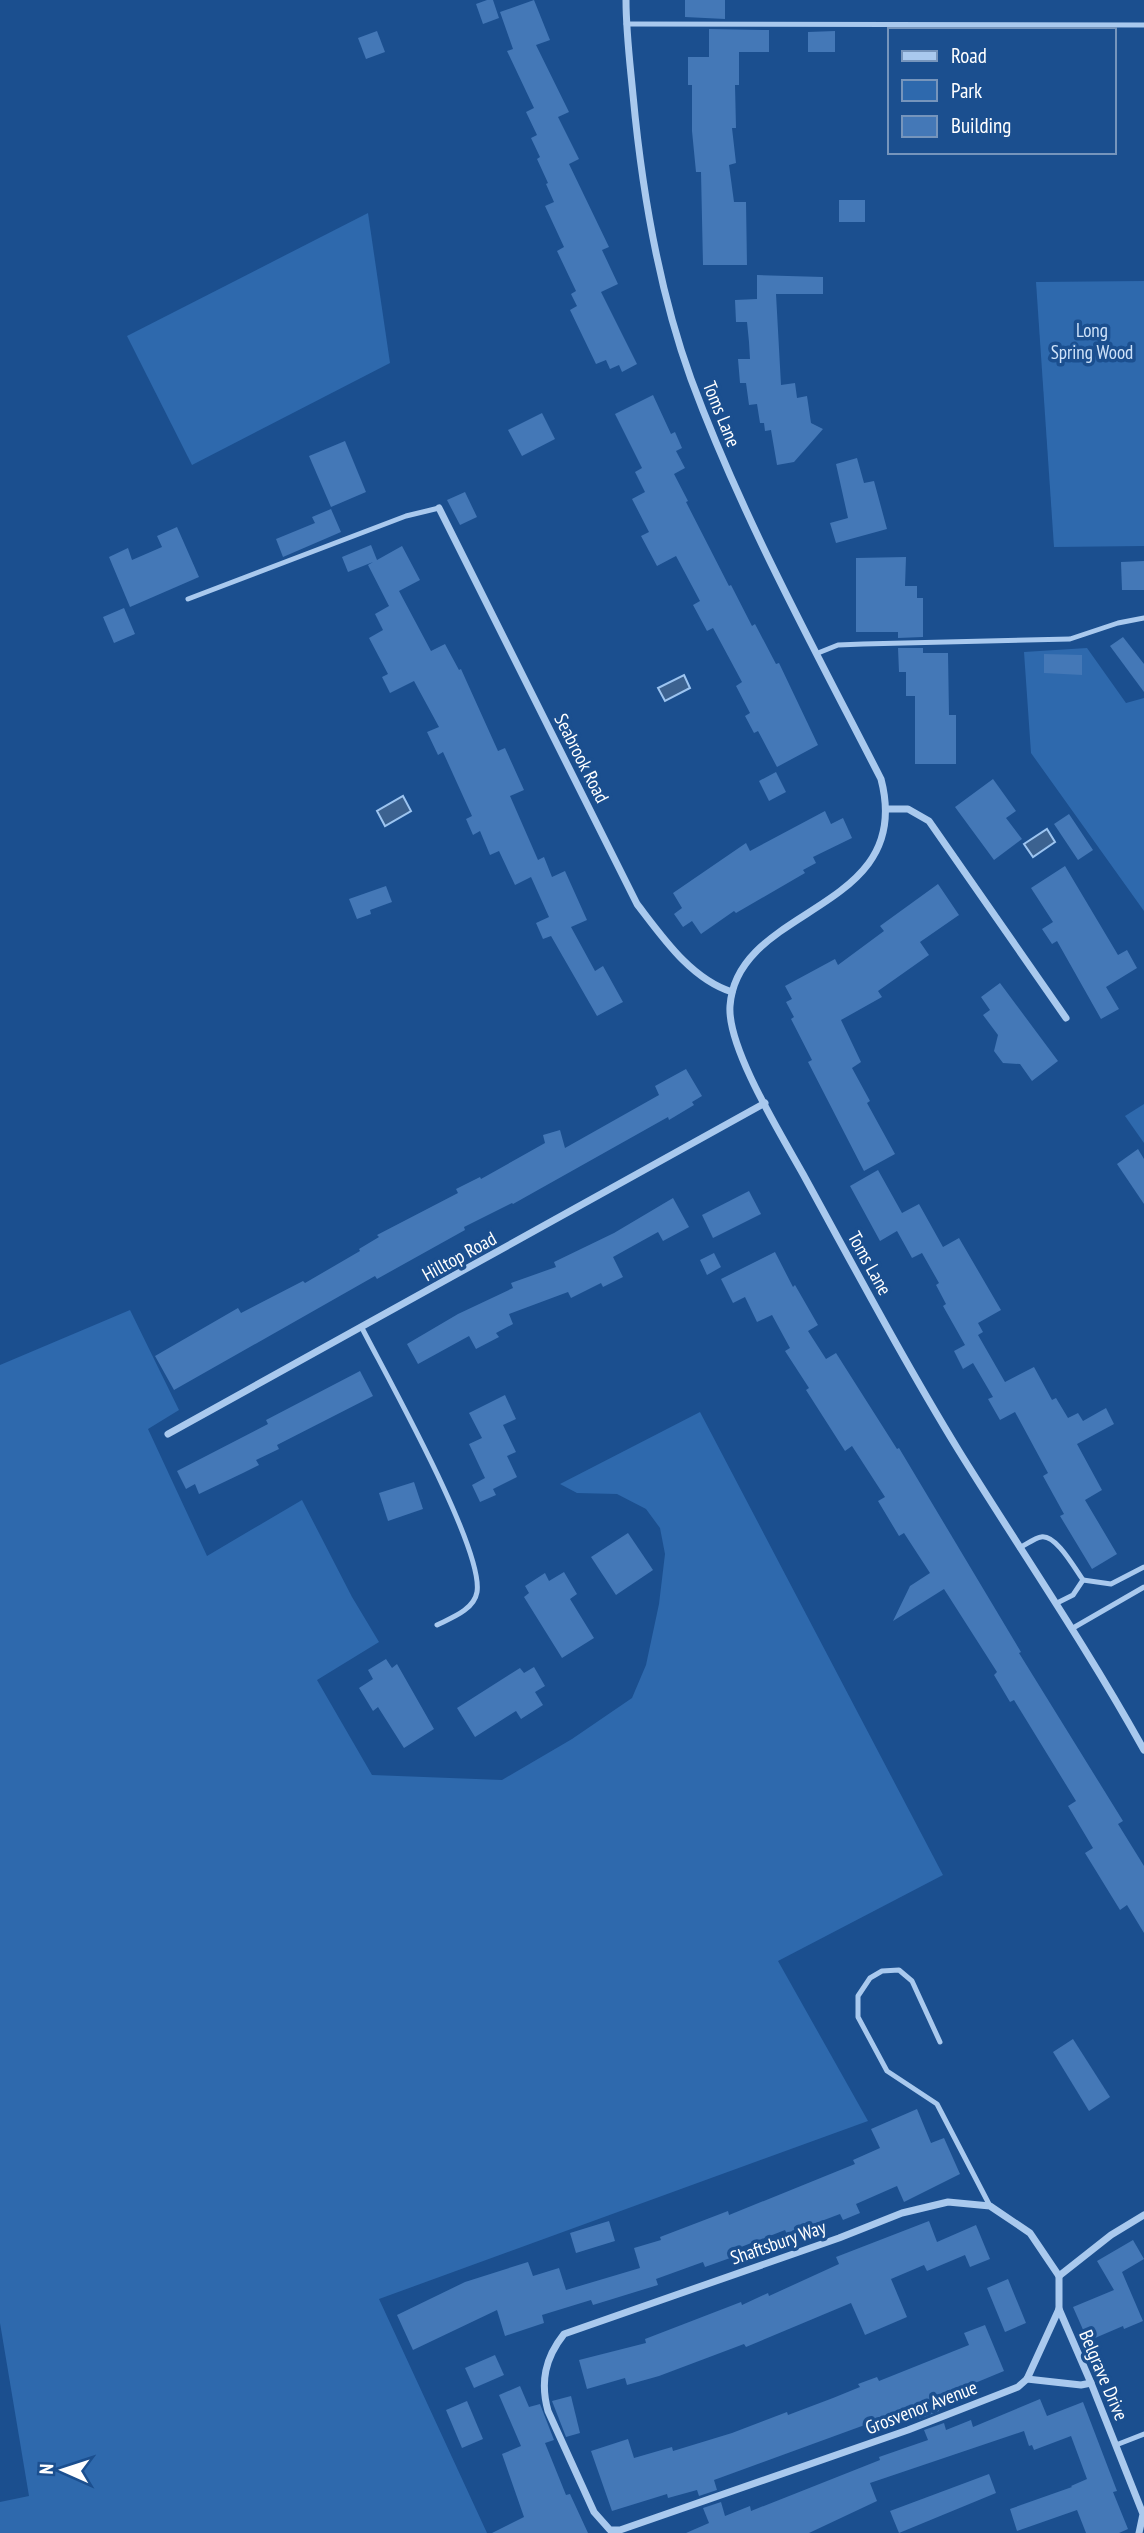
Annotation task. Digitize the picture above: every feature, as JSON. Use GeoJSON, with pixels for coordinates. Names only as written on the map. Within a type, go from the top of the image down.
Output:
{"type":"FeatureCollection","features":[{"type":"Feature","properties":{"kind":"street","name":"Toms Lane"},"geometry":{"type":"LineString","coordinates":[[626,0],[626,24],[646,204],[672,318],[690,376],[758,537],[881,779],[887,809],[881,841],[868,865],[831,898],[761,947],[741,970],[732,992],[730,1006],[733,1034],[765,1103],[857,1273],[959,1450],[1073,1628],[1144,1750]]}},
{"type":"Feature","properties":{"kind":"street","name":"Seabrook Road"},"geometry":{"type":"LineString","coordinates":[[439,508],[637,904],[699,976],[732,992]]}},
{"type":"Feature","properties":{"kind":"street"},"geometry":{"type":"LineString","coordinates":[[887,809],[908,809],[929,821],[1066,1018]]}},
{"type":"Feature","properties":{"kind":"street","name":"Hilltop Road"},"geometry":{"type":"LineString","coordinates":[[168,1434],[765,1103]]}},
{"type":"Feature","properties":{"kind":"street","name":"Shaftsbury Way"},"geometry":{"type":"LineString","coordinates":[[619,2531],[610,2530],[594,2512],[548,2411],[544,2395],[546,2368],[551,2351],[564,2334],[839,2238],[902,2213],[948,2202],[990,2206],[1030,2233],[1059,2276]]}},
{"type":"Feature","properties":{"kind":"street"},"geometry":{"type":"LineString","coordinates":[[1091,2383],[1081,2385],[1027,2379],[1059,2309],[1059,2276],[1111,2235],[1144,2215]]}},
{"type":"Feature","properties":{"kind":"street","name":"Belgrave Drive"},"geometry":{"type":"LineString","coordinates":[[1059,2309],[1143,2514],[1139,2533]]}},
{"type":"Feature","properties":{"kind":"street","name":"Grosvenor Avenue"},"geometry":{"type":"LineString","coordinates":[[619,2531],[908,2430],[1018,2387],[1027,2379]]}},
{"type":"Feature","properties":{"kind":"lane"},"geometry":{"type":"LineString","coordinates":[[626,24],[1144,25]]}},
{"type":"Feature","properties":{"kind":"lane"},"geometry":{"type":"LineString","coordinates":[[188,599],[406,516],[439,508]]}},
{"type":"Feature","properties":{"kind":"lane"},"geometry":{"type":"LineString","coordinates":[[818,653],[838,645],[1070,639],[1118,623],[1144,618]]}},
{"type":"Feature","properties":{"kind":"lane"},"geometry":{"type":"LineString","coordinates":[[362,1328],[449,1500],[469,1552],[477,1593],[461,1613],[437,1625]]}},
{"type":"Feature","properties":{"kind":"lane"},"geometry":{"type":"LineString","coordinates":[[1021,1546],[1043,1536],[1049,1537],[1057,1543],[1083,1580],[1111,1584],[1144,1567]]}},
{"type":"Feature","properties":{"kind":"lane"},"geometry":{"type":"LineString","coordinates":[[1057,1603],[1073,1595],[1083,1580]]}},
{"type":"Feature","properties":{"kind":"lane"},"geometry":{"type":"LineString","coordinates":[[1073,1628],[1144,1587]]}},
{"type":"Feature","properties":{"kind":"lane"},"geometry":{"type":"LineString","coordinates":[[940,2042],[912,1981],[899,1970],[882,1971],[870,1978],[858,1996],[858,2017],[887,2071],[937,2104],[990,2206]]}},
{"type":"Feature","properties":{"kind":"lane"},"geometry":{"type":"LineString","coordinates":[[1116,2445],[1144,2434]]}},
{"type":"Feature","properties":{"kind":"green space"},"geometry":{"type":"Polygon","coordinates":[[[368,213],[390,363],[192,465],[127,336],[368,213]]]}},
{"type":"Feature","properties":{"kind":"green space","name":"Long Spring Wood"},"geometry":{"type":"Polygon","coordinates":[[[1144,281],[1144,546],[1054,547],[1036,282],[1144,281]]]}},
{"type":"Feature","properties":{"kind":"green space"},"geometry":{"type":"Polygon","coordinates":[[[1087,648],[1126,703],[1144,698],[1144,911],[1031,753],[1024,652],[1087,648]]]}},
{"type":"Feature","properties":{"kind":"green space"},"geometry":{"type":"Polygon","coordinates":[[[1144,1104],[1144,1143],[1125,1116],[1144,1104]]]}},
{"type":"Feature","properties":{"kind":"green space"},"geometry":{"type":"Polygon","coordinates":[[[130,1310],[179,1410],[148,1429],[207,1556],[302,1500],[352,1597],[379,1642],[317,1680],[372,1775],[502,1780],[572,1739],[632,1698],[646,1665],[659,1604],[665,1554],[660,1528],[646,1509],[617,1494],[577,1493],[560,1484],[700,1412],[943,1875],[778,1961],[868,2121],[379,2299],[487,2533],[0,2533],[0,2502],[29,2496],[0,2323],[0,1365],[130,1310]]]}},
{"type":"Feature","properties":{"kind":"shaded area"},"geometry":{"type":"Polygon","coordinates":[[[684,675],[690,688],[665,701],[658,688],[684,675]]]}},
{"type":"Feature","properties":{"kind":"shaded area"},"geometry":{"type":"Polygon","coordinates":[[[403,796],[411,811],[385,826],[377,811],[403,796]]]}},
{"type":"Feature","properties":{"kind":"shaded area"},"geometry":{"type":"Polygon","coordinates":[[[1047,829],[1055,842],[1033,857],[1024,844],[1047,829]]]}},
{"type":"Feature","properties":{"kind":"building"},"geometry":{"type":"Polygon","coordinates":[[[493,0],[499,18],[483,24],[476,4],[493,0]]]}},
{"type":"Feature","properties":{"kind":"building"},"geometry":{"type":"Polygon","coordinates":[[[534,0],[550,40],[536,45],[569,112],[558,117],[579,159],[569,164],[609,247],[602,250],[618,284],[601,292],[637,364],[622,372],[619,365],[610,369],[606,360],[596,364],[570,310],[577,306],[571,294],[576,291],[557,251],[564,247],[545,206],[554,202],[531,138],[537,135],[526,112],[534,108],[507,51],[513,49],[500,12],[534,0]]]}},
{"type":"Feature","properties":{"kind":"building"},"geometry":{"type":"Polygon","coordinates":[[[685,0],[725,0],[725,19],[685,17],[685,0]]]}},
{"type":"Feature","properties":{"kind":"building"},"geometry":{"type":"Polygon","coordinates":[[[709,29],[769,30],[769,52],[739,52],[739,85],[735,85],[736,128],[732,128],[736,163],[729,165],[734,202],[746,202],[747,265],[703,265],[701,172],[696,172],[688,57],[709,57],[709,29]]]}},
{"type":"Feature","properties":{"kind":"building"},"geometry":{"type":"Polygon","coordinates":[[[377,31],[385,52],[366,59],[358,38],[377,31]]]}},
{"type":"Feature","properties":{"kind":"building"},"geometry":{"type":"Polygon","coordinates":[[[835,31],[835,52],[808,52],[808,32],[835,31]]]}},
{"type":"Feature","properties":{"kind":"building"},"geometry":{"type":"Polygon","coordinates":[[[839,200],[865,200],[865,222],[839,222],[839,200]]]}},
{"type":"Feature","properties":{"kind":"building"},"geometry":{"type":"Polygon","coordinates":[[[757,275],[823,277],[823,294],[776,294],[781,385],[795,383],[797,398],[807,396],[811,423],[823,429],[794,462],[777,465],[771,430],[765,431],[764,423],[760,423],[757,404],[749,405],[746,383],[740,383],[738,359],[750,359],[749,342],[747,322],[736,322],[735,300],[757,299],[757,275]]]}},
{"type":"Feature","properties":{"kind":"building"},"geometry":{"type":"Polygon","coordinates":[[[653,395],[671,434],[675,432],[682,448],[676,451],[685,468],[674,474],[688,501],[686,502],[752,626],[755,624],[776,664],[779,663],[818,745],[777,767],[758,731],[754,733],[745,716],[750,713],[736,686],[742,682],[713,628],[707,631],[693,605],[700,601],[676,556],[657,566],[641,536],[649,532],[632,499],[645,492],[635,472],[642,468],[615,414],[653,395]]]}},
{"type":"Feature","properties":{"kind":"building"},"geometry":{"type":"Polygon","coordinates":[[[542,413],[555,439],[522,456],[508,430],[542,413]]]}},
{"type":"Feature","properties":{"kind":"building"},"geometry":{"type":"Polygon","coordinates":[[[345,441],[366,492],[331,507],[309,456],[345,441]]]}},
{"type":"Feature","properties":{"kind":"building"},"geometry":{"type":"Polygon","coordinates":[[[857,458],[864,483],[874,481],[887,529],[836,543],[830,523],[848,518],[836,464],[857,458]]]}},
{"type":"Feature","properties":{"kind":"building"},"geometry":{"type":"Polygon","coordinates":[[[465,492],[477,517],[460,525],[447,500],[465,492]]]}},
{"type":"Feature","properties":{"kind":"building"},"geometry":{"type":"Polygon","coordinates":[[[331,509],[341,532],[283,557],[276,539],[315,523],[312,517],[331,509]]]}},
{"type":"Feature","properties":{"kind":"building"},"geometry":{"type":"Polygon","coordinates":[[[177,527],[199,577],[130,607],[109,557],[128,548],[132,560],[162,547],[157,536],[177,527]]]}},
{"type":"Feature","properties":{"kind":"building"},"geometry":{"type":"Polygon","coordinates":[[[371,545],[377,560],[402,546],[420,580],[399,591],[431,651],[445,644],[459,670],[461,669],[498,751],[505,748],[524,790],[510,796],[538,860],[544,857],[552,877],[565,871],[587,920],[571,927],[595,971],[603,966],[623,1002],[597,1016],[551,936],[543,939],[536,923],[549,917],[531,877],[515,885],[499,851],[490,855],[480,831],[473,835],[466,819],[472,816],[443,752],[438,755],[427,732],[439,727],[414,681],[390,693],[382,677],[388,674],[369,638],[383,630],[375,614],[389,606],[368,565],[373,562],[348,572],[342,557],[371,545]]]}},
{"type":"Feature","properties":{"kind":"building"},"geometry":{"type":"Polygon","coordinates":[[[906,557],[905,586],[917,586],[917,598],[923,598],[923,637],[898,638],[898,632],[856,632],[856,558],[906,557]]]}},
{"type":"Feature","properties":{"kind":"building"},"geometry":{"type":"Polygon","coordinates":[[[1144,561],[1144,590],[1122,590],[1121,562],[1144,561]]]}},
{"type":"Feature","properties":{"kind":"building"},"geometry":{"type":"Polygon","coordinates":[[[124,608],[135,634],[114,643],[103,617],[124,608]]]}},
{"type":"Feature","properties":{"kind":"building"},"geometry":{"type":"Polygon","coordinates":[[[1123,637],[1144,664],[1144,692],[1110,646],[1123,637]]]}},
{"type":"Feature","properties":{"kind":"building"},"geometry":{"type":"Polygon","coordinates":[[[898,648],[923,648],[923,653],[948,653],[949,715],[956,715],[956,764],[915,764],[915,696],[906,696],[906,672],[899,672],[898,648]]]}},
{"type":"Feature","properties":{"kind":"building"},"geometry":{"type":"Polygon","coordinates":[[[1044,654],[1082,655],[1082,675],[1044,673],[1044,654]]]}},
{"type":"Feature","properties":{"kind":"building"},"geometry":{"type":"Polygon","coordinates":[[[776,772],[786,792],[769,801],[759,781],[776,772]]]}},
{"type":"Feature","properties":{"kind":"building"},"geometry":{"type":"Polygon","coordinates":[[[993,779],[1016,811],[1006,818],[1022,839],[994,860],[955,807],[993,779]]]}},
{"type":"Feature","properties":{"kind":"building"},"geometry":{"type":"Polygon","coordinates":[[[825,811],[831,824],[843,818],[852,838],[813,857],[816,863],[803,870],[805,873],[736,913],[734,911],[701,934],[692,921],[683,927],[674,914],[682,908],[673,893],[746,843],[750,851],[825,811]]]}},
{"type":"Feature","properties":{"kind":"building"},"geometry":{"type":"Polygon","coordinates":[[[1069,814],[1093,850],[1078,860],[1054,824],[1069,814]]]}},
{"type":"Feature","properties":{"kind":"building"},"geometry":{"type":"Polygon","coordinates":[[[1065,866],[1118,955],[1127,950],[1137,968],[1106,987],[1119,1009],[1101,1019],[1057,941],[1052,944],[1042,929],[1053,922],[1031,888],[1065,866]]]}},
{"type":"Feature","properties":{"kind":"building"},"geometry":{"type":"Polygon","coordinates":[[[938,884],[959,915],[920,942],[929,955],[878,991],[882,997],[841,1020],[861,1062],[852,1068],[870,1101],[867,1103],[895,1154],[864,1171],[808,1062],[812,1060],[791,1019],[794,1017],[786,1002],[792,999],[785,986],[835,959],[838,965],[884,931],[880,926],[938,884]]]}},
{"type":"Feature","properties":{"kind":"building"},"geometry":{"type":"Polygon","coordinates":[[[386,886],[392,902],[370,910],[371,914],[357,919],[349,899],[386,886]]]}},
{"type":"Feature","properties":{"kind":"building"},"geometry":{"type":"Polygon","coordinates":[[[1000,983],[1058,1061],[1032,1081],[1020,1064],[1003,1063],[994,1051],[998,1035],[983,1015],[990,1010],[981,997],[1000,983]]]}},
{"type":"Feature","properties":{"kind":"building"},"geometry":{"type":"Polygon","coordinates":[[[686,1069],[702,1096],[692,1102],[694,1105],[513,1204],[464,1227],[465,1230],[377,1279],[375,1276],[174,1390],[155,1356],[238,1308],[241,1313],[303,1281],[305,1283],[360,1251],[359,1249],[379,1237],[377,1235],[458,1193],[456,1189],[480,1177],[481,1179],[545,1143],[543,1135],[560,1130],[565,1148],[659,1095],[655,1086],[686,1069]]]}},
{"type":"Feature","properties":{"kind":"building"},"geometry":{"type":"Polygon","coordinates":[[[1138,1149],[1144,1159],[1144,1204],[1117,1164],[1138,1149]]]}},
{"type":"Feature","properties":{"kind":"building"},"geometry":{"type":"Polygon","coordinates":[[[878,1170],[902,1213],[919,1204],[943,1247],[959,1238],[1001,1310],[978,1323],[983,1332],[978,1335],[1005,1382],[1034,1367],[1052,1400],[1056,1398],[1068,1418],[1078,1413],[1083,1421],[1106,1408],[1114,1424],[1077,1444],[1102,1490],[1085,1500],[1117,1554],[1092,1569],[1060,1516],[1064,1514],[1043,1476],[1048,1473],[1015,1412],[1000,1420],[988,1399],[993,1397],[973,1363],[963,1369],[954,1351],[965,1345],[943,1306],[946,1304],[936,1285],[939,1283],[922,1253],[912,1258],[897,1231],[880,1241],[850,1186],[878,1170]]]}},
{"type":"Feature","properties":{"kind":"building"},"geometry":{"type":"Polygon","coordinates":[[[749,1191],[761,1214],[713,1238],[702,1215],[749,1191]]]}},
{"type":"Feature","properties":{"kind":"building"},"geometry":{"type":"Polygon","coordinates":[[[673,1198],[689,1227],[663,1241],[658,1232],[613,1257],[623,1277],[603,1287],[601,1283],[571,1298],[568,1292],[509,1314],[513,1324],[496,1333],[499,1337],[476,1349],[469,1336],[418,1364],[407,1344],[458,1314],[513,1288],[511,1283],[556,1267],[554,1262],[614,1233],[673,1198]]]}},
{"type":"Feature","properties":{"kind":"building"},"geometry":{"type":"Polygon","coordinates":[[[775,1252],[793,1287],[795,1285],[818,1325],[808,1331],[826,1359],[836,1353],[897,1449],[899,1448],[1021,1652],[1019,1653],[1123,1821],[1118,1824],[1144,1866],[1144,1933],[1127,1905],[1120,1910],[1085,1853],[1093,1848],[1068,1806],[1076,1801],[1014,1700],[1010,1702],[994,1675],[997,1672],[944,1589],[893,1621],[910,1586],[930,1573],[904,1533],[899,1536],[878,1501],[885,1497],[852,1446],[845,1451],[806,1390],[809,1388],[785,1351],[790,1348],[772,1315],[757,1322],[745,1297],[733,1303],[721,1279],[775,1252]]]}},
{"type":"Feature","properties":{"kind":"building"},"geometry":{"type":"Polygon","coordinates":[[[714,1253],[721,1267],[707,1275],[700,1260],[714,1253]]]}},
{"type":"Feature","properties":{"kind":"building"},"geometry":{"type":"Polygon","coordinates":[[[360,1371],[373,1396],[277,1445],[279,1449],[256,1460],[259,1465],[243,1473],[199,1494],[195,1484],[186,1489],[177,1471],[268,1424],[266,1420],[360,1371]]]}},
{"type":"Feature","properties":{"kind":"building"},"geometry":{"type":"Polygon","coordinates":[[[505,1395],[516,1419],[503,1425],[516,1452],[507,1456],[517,1477],[493,1489],[496,1495],[480,1502],[472,1485],[485,1478],[469,1444],[482,1438],[469,1413],[505,1395]]]}},
{"type":"Feature","properties":{"kind":"building"},"geometry":{"type":"Polygon","coordinates":[[[414,1482],[423,1509],[388,1521],[379,1493],[414,1482]]]}},
{"type":"Feature","properties":{"kind":"building"},"geometry":{"type":"Polygon","coordinates":[[[628,1533],[653,1570],[616,1595],[591,1557],[628,1533]]]}},
{"type":"Feature","properties":{"kind":"building"},"geometry":{"type":"Polygon","coordinates":[[[564,1572],[577,1594],[570,1599],[594,1638],[562,1658],[524,1597],[529,1593],[525,1586],[545,1573],[549,1581],[564,1572]]]}},
{"type":"Feature","properties":{"kind":"building"},"geometry":{"type":"Polygon","coordinates":[[[386,1659],[392,1668],[397,1664],[434,1729],[404,1748],[378,1707],[373,1711],[359,1688],[373,1679],[368,1670],[386,1659]]]}},
{"type":"Feature","properties":{"kind":"building"},"geometry":{"type":"Polygon","coordinates":[[[534,1667],[545,1686],[535,1692],[543,1705],[521,1719],[516,1711],[475,1737],[457,1708],[520,1668],[524,1673],[534,1667]]]}},
{"type":"Feature","properties":{"kind":"building"},"geometry":{"type":"Polygon","coordinates":[[[1073,2039],[1110,2097],[1089,2111],[1053,2052],[1073,2039]]]}},
{"type":"Feature","properties":{"kind":"building"},"geometry":{"type":"Polygon","coordinates":[[[917,2109],[931,2143],[944,2138],[960,2174],[904,2202],[897,2186],[856,2204],[860,2213],[843,2220],[840,2214],[787,2234],[785,2230],[741,2247],[744,2253],[705,2267],[703,2262],[656,2279],[658,2285],[593,2305],[591,2300],[542,2315],[544,2323],[505,2336],[497,2310],[413,2350],[397,2315],[465,2282],[528,2262],[533,2276],[559,2268],[566,2290],[640,2268],[634,2248],[661,2240],[660,2237],[728,2211],[729,2215],[855,2164],[853,2160],[880,2148],[871,2129],[917,2109]]]}},
{"type":"Feature","properties":{"kind":"building"},"geometry":{"type":"Polygon","coordinates":[[[609,2221],[615,2241],[576,2253],[570,2233],[609,2221]]]}},
{"type":"Feature","properties":{"kind":"building"},"geometry":{"type":"Polygon","coordinates":[[[929,2221],[937,2242],[976,2225],[990,2259],[970,2267],[965,2255],[927,2271],[924,2265],[891,2279],[907,2317],[865,2335],[851,2303],[746,2347],[744,2344],[659,2376],[627,2385],[625,2378],[587,2389],[579,2360],[646,2343],[645,2339],[741,2302],[742,2305],[768,2293],[769,2296],[839,2264],[836,2257],[929,2221]]]}},
{"type":"Feature","properties":{"kind":"building"},"geometry":{"type":"Polygon","coordinates":[[[1133,2240],[1144,2259],[1122,2272],[1143,2321],[1124,2329],[1123,2326],[1088,2341],[1073,2307],[1114,2290],[1097,2261],[1133,2240]]]}},
{"type":"Feature","properties":{"kind":"building"},"geometry":{"type":"Polygon","coordinates":[[[1008,2279],[1026,2323],[1005,2332],[987,2288],[1008,2279]]]}},
{"type":"Feature","properties":{"kind":"building"},"geometry":{"type":"Polygon","coordinates":[[[985,2325],[1004,2371],[934,2400],[939,2411],[919,2419],[914,2407],[714,2480],[717,2490],[699,2496],[697,2490],[668,2498],[667,2494],[612,2511],[591,2451],[628,2439],[634,2458],[672,2447],[673,2451],[732,2433],[787,2412],[788,2415],[860,2387],[858,2384],[877,2377],[879,2381],[969,2345],[964,2333],[985,2325]]]}},
{"type":"Feature","properties":{"kind":"building"},"geometry":{"type":"Polygon","coordinates":[[[495,2355],[504,2375],[474,2388],[465,2368],[495,2355]]]}},
{"type":"Feature","properties":{"kind":"building"},"geometry":{"type":"Polygon","coordinates":[[[520,2386],[529,2407],[540,2404],[554,2440],[545,2443],[566,2495],[570,2494],[588,2533],[492,2533],[524,2517],[502,2454],[521,2446],[499,2395],[520,2386]]]}},
{"type":"Feature","properties":{"kind":"building"},"geometry":{"type":"Polygon","coordinates":[[[571,2396],[580,2433],[566,2437],[552,2401],[571,2396]]]}},
{"type":"Feature","properties":{"kind":"building"},"geometry":{"type":"Polygon","coordinates":[[[1040,2399],[1047,2416],[1083,2402],[1117,2491],[1113,2492],[1128,2529],[1119,2533],[1086,2533],[1077,2510],[1017,2531],[1010,2509],[1087,2479],[1071,2436],[1034,2450],[1032,2445],[1029,2446],[1024,2431],[870,2483],[877,2501],[809,2533],[686,2533],[709,2523],[703,2508],[721,2502],[725,2516],[750,2506],[751,2511],[880,2460],[879,2457],[928,2440],[924,2430],[944,2423],[946,2430],[971,2420],[973,2427],[1040,2399]]]}},
{"type":"Feature","properties":{"kind":"building"},"geometry":{"type":"Polygon","coordinates":[[[467,2401],[483,2439],[462,2448],[446,2410],[467,2401]]]}},
{"type":"Feature","properties":{"kind":"building"},"geometry":{"type":"Polygon","coordinates":[[[989,2474],[996,2493],[899,2533],[890,2511],[989,2474]]]}}]}
